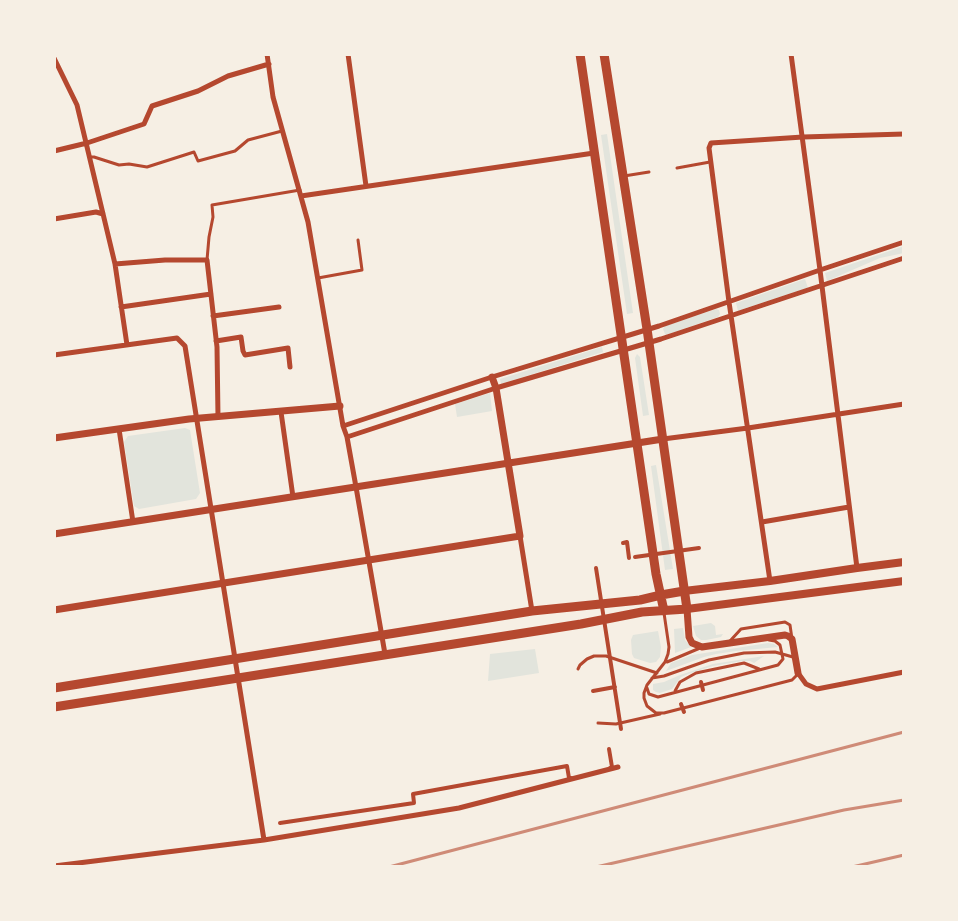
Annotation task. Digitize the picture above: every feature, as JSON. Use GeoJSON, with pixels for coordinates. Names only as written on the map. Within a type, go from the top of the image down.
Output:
{"type":"FeatureCollection","features":[{"type":"Feature","properties":{"kind":"highway"},"geometry":{"type":"LineString","coordinates":[[580,54],[656,574],[664,611]]}},
{"type":"Feature","properties":{"kind":"highway"},"geometry":{"type":"LineString","coordinates":[[54,707],[581,624],[642,612],[687,609],[649,342],[604,54]]}},
{"type":"Feature","properties":{"kind":"highway"},"geometry":{"type":"LineString","coordinates":[[54,688],[532,611],[640,600],[684,591]]}},
{"type":"Feature","properties":{"kind":"main road"},"geometry":{"type":"LineString","coordinates":[[684,591],[904,562]]}},
{"type":"Feature","properties":{"kind":"main road"},"geometry":{"type":"LineString","coordinates":[[687,609],[904,581]]}},
{"type":"Feature","properties":{"kind":"street"},"geometry":{"type":"LineString","coordinates":[[267,54],[273,97],[308,222],[385,654]]}},
{"type":"Feature","properties":{"kind":"street"},"geometry":{"type":"LineString","coordinates":[[348,54],[366,186]]}},
{"type":"Feature","properties":{"kind":"street"},"geometry":{"type":"LineString","coordinates":[[791,54],[857,568]]}},
{"type":"Feature","properties":{"kind":"street"},"geometry":{"type":"LineString","coordinates":[[54,58],[77,105],[87,143],[115,264],[127,345]]}},
{"type":"Feature","properties":{"kind":"street"},"geometry":{"type":"LineString","coordinates":[[54,151],[87,143],[144,124],[152,106],[198,92],[228,76],[268,64]]}},
{"type":"Feature","properties":{"kind":"street"},"geometry":{"type":"LineString","coordinates":[[770,581],[709,148],[711,143],[904,134]]}},
{"type":"Feature","properties":{"kind":"street"},"geometry":{"type":"LineString","coordinates":[[300,193],[366,186],[594,153]]}},
{"type":"Feature","properties":{"kind":"street"},"geometry":{"type":"LineString","coordinates":[[54,219],[96,212],[103,214]]}},
{"type":"Feature","properties":{"kind":"street"},"geometry":{"type":"LineString","coordinates":[[343,426],[492,376],[621,338],[904,242]]}},
{"type":"Feature","properties":{"kind":"street"},"geometry":{"type":"LineString","coordinates":[[347,437],[496,388],[731,316],[904,258]]}},
{"type":"Feature","properties":{"kind":"street"},"geometry":{"type":"LineString","coordinates":[[115,264],[165,260],[207,260],[216,341],[218,417]]}},
{"type":"Feature","properties":{"kind":"street"},"geometry":{"type":"LineString","coordinates":[[121,307],[211,294]]}},
{"type":"Feature","properties":{"kind":"street"},"geometry":{"type":"LineString","coordinates":[[213,316],[279,307]]}},
{"type":"Feature","properties":{"kind":"street"},"geometry":{"type":"LineString","coordinates":[[216,341],[241,337],[245,354],[288,348],[290,367]]}},
{"type":"Feature","properties":{"kind":"street"},"geometry":{"type":"LineString","coordinates":[[54,355],[177,338],[185,346],[264,840]]}},
{"type":"Feature","properties":{"kind":"street"},"geometry":{"type":"LineString","coordinates":[[492,376],[496,388],[532,611]]}},
{"type":"Feature","properties":{"kind":"street"},"geometry":{"type":"LineString","coordinates":[[54,534],[508,462],[904,404]]}},
{"type":"Feature","properties":{"kind":"street"},"geometry":{"type":"LineString","coordinates":[[54,438],[197,419],[340,406]]}},
{"type":"Feature","properties":{"kind":"street"},"geometry":{"type":"LineString","coordinates":[[281,412],[293,497]]}},
{"type":"Feature","properties":{"kind":"street"},"geometry":{"type":"LineString","coordinates":[[119,429],[133,522]]}},
{"type":"Feature","properties":{"kind":"street"},"geometry":{"type":"LineString","coordinates":[[762,522],[849,507]]}},
{"type":"Feature","properties":{"kind":"street"},"geometry":{"type":"LineString","coordinates":[[54,610],[520,536]]}},
{"type":"Feature","properties":{"kind":"street"},"geometry":{"type":"LineString","coordinates":[[623,543],[627,542],[629,558]]}},
{"type":"Feature","properties":{"kind":"street"},"geometry":{"type":"LineString","coordinates":[[635,557],[699,548]]}},
{"type":"Feature","properties":{"kind":"street"},"geometry":{"type":"LineString","coordinates":[[596,568],[621,729]]}},
{"type":"Feature","properties":{"kind":"street"},"geometry":{"type":"LineString","coordinates":[[687,609],[689,637],[692,643],[702,647],[785,635],[792,639],[798,674],[806,684],[817,689],[904,672]]}},
{"type":"Feature","properties":{"kind":"street"},"geometry":{"type":"LineString","coordinates":[[593,691],[615,687]]}},
{"type":"Feature","properties":{"kind":"street"},"geometry":{"type":"LineString","coordinates":[[280,823],[414,803],[413,794],[567,765],[569,778],[612,767],[609,749]]}},
{"type":"Feature","properties":{"kind":"street"},"geometry":{"type":"LineString","coordinates":[[54,866],[264,840],[459,808],[618,767]]}},
{"type":"Feature","properties":{"kind":"lane"},"geometry":{"type":"LineString","coordinates":[[90,157],[119,165],[147,167],[195,152],[198,161],[235,151],[248,140],[283,131]]}},
{"type":"Feature","properties":{"kind":"lane"},"geometry":{"type":"LineString","coordinates":[[677,168],[710,162]]}},
{"type":"Feature","properties":{"kind":"lane"},"geometry":{"type":"LineString","coordinates":[[624,176],[649,172]]}},
{"type":"Feature","properties":{"kind":"lane"},"geometry":{"type":"LineString","coordinates":[[207,260],[213,205],[300,193]]}},
{"type":"Feature","properties":{"kind":"lane"},"geometry":{"type":"LineString","coordinates":[[318,278],[362,270],[358,240]]}},
{"type":"Feature","properties":{"kind":"lane"},"geometry":{"type":"LineString","coordinates":[[664,611],[668,654],[644,693],[647,706],[656,713],[664,713]]}},
{"type":"Feature","properties":{"kind":"lane"},"geometry":{"type":"LineString","coordinates":[[727,644],[741,629],[785,622],[790,625],[792,639]]}},
{"type":"Feature","properties":{"kind":"lane"},"geometry":{"type":"LineString","coordinates":[[647,685],[649,694],[658,697],[778,665],[783,658],[780,645],[775,641],[764,639]]}},
{"type":"Feature","properties":{"kind":"lane"},"geometry":{"type":"LineString","coordinates":[[665,662],[702,647]]}},
{"type":"Feature","properties":{"kind":"lane"},"geometry":{"type":"LineString","coordinates":[[652,678],[709,660],[735,655],[760,652],[782,653],[795,658]]}},
{"type":"Feature","properties":{"kind":"lane"},"geometry":{"type":"LineString","coordinates":[[578,669],[587,658],[606,656],[657,673]]}},
{"type":"Feature","properties":{"kind":"lane"},"geometry":{"type":"LineString","coordinates":[[675,692],[680,682],[696,673],[744,663],[759,669]]}},
{"type":"Feature","properties":{"kind":"lane"},"geometry":{"type":"LineString","coordinates":[[598,723],[616,724],[664,713],[792,680],[798,674]]}},
{"type":"Feature","properties":{"kind":"shaded area"},"geometry":{"type":"Polygon","coordinates":[[[607,134],[633,313],[627,314],[601,135],[607,134]]]}},
{"type":"Feature","properties":{"kind":"shaded area"},"geometry":{"type":"Polygon","coordinates":[[[904,246],[904,253],[880,258],[827,281],[825,273],[904,246]]]}},
{"type":"Feature","properties":{"kind":"shaded area"},"geometry":{"type":"Polygon","coordinates":[[[805,279],[808,288],[738,311],[736,303],[805,279]]]}},
{"type":"Feature","properties":{"kind":"shaded area"},"geometry":{"type":"Polygon","coordinates":[[[716,309],[720,314],[718,317],[665,334],[663,329],[665,326],[716,309]]]}},
{"type":"Feature","properties":{"kind":"shaded area"},"geometry":{"type":"Polygon","coordinates":[[[602,347],[603,352],[501,384],[500,379],[602,347]]]}},
{"type":"Feature","properties":{"kind":"shaded area"},"geometry":{"type":"Polygon","coordinates":[[[637,354],[640,357],[649,415],[643,416],[635,358],[637,354]]]}},
{"type":"Feature","properties":{"kind":"shaded area"},"geometry":{"type":"Polygon","coordinates":[[[490,393],[492,411],[457,417],[455,404],[490,393]]]}},
{"type":"Feature","properties":{"kind":"shaded area"},"geometry":{"type":"Polygon","coordinates":[[[185,428],[190,430],[200,493],[196,499],[139,509],[134,506],[124,442],[128,436],[185,428]]]}},
{"type":"Feature","properties":{"kind":"shaded area"},"geometry":{"type":"Polygon","coordinates":[[[656,465],[673,569],[665,570],[651,466],[656,465]]]}},
{"type":"Feature","properties":{"kind":"shaded area"},"geometry":{"type":"Polygon","coordinates":[[[711,623],[715,626],[716,635],[723,634],[721,637],[701,640],[696,636],[693,626],[711,623]]]}},
{"type":"Feature","properties":{"kind":"shaded area"},"geometry":{"type":"Polygon","coordinates":[[[683,628],[685,640],[691,647],[675,653],[674,629],[683,628]]]}},
{"type":"Feature","properties":{"kind":"shaded area"},"geometry":{"type":"Polygon","coordinates":[[[658,631],[661,647],[660,657],[656,662],[650,663],[634,658],[631,640],[633,635],[658,631]]]}},
{"type":"Feature","properties":{"kind":"shaded area"},"geometry":{"type":"Polygon","coordinates":[[[768,643],[778,647],[716,654],[666,671],[671,663],[692,655],[768,643]]]}},
{"type":"Feature","properties":{"kind":"shaded area"},"geometry":{"type":"Polygon","coordinates":[[[535,649],[539,673],[488,681],[490,654],[535,649]]]}},
{"type":"Feature","properties":{"kind":"shaded area"},"geometry":{"type":"Polygon","coordinates":[[[764,656],[754,663],[742,661],[713,666],[681,677],[672,689],[660,693],[653,690],[653,684],[713,664],[764,656]]]}},
{"type":"Feature","properties":{"kind":"railway"},"geometry":{"type":"LineString","coordinates":[[389,867],[904,732]]}},
{"type":"Feature","properties":{"kind":"railway"},"geometry":{"type":"LineString","coordinates":[[596,867],[844,810],[904,800]]}},
{"type":"Feature","properties":{"kind":"railway"},"geometry":{"type":"LineString","coordinates":[[852,867],[904,855]]}}]}
